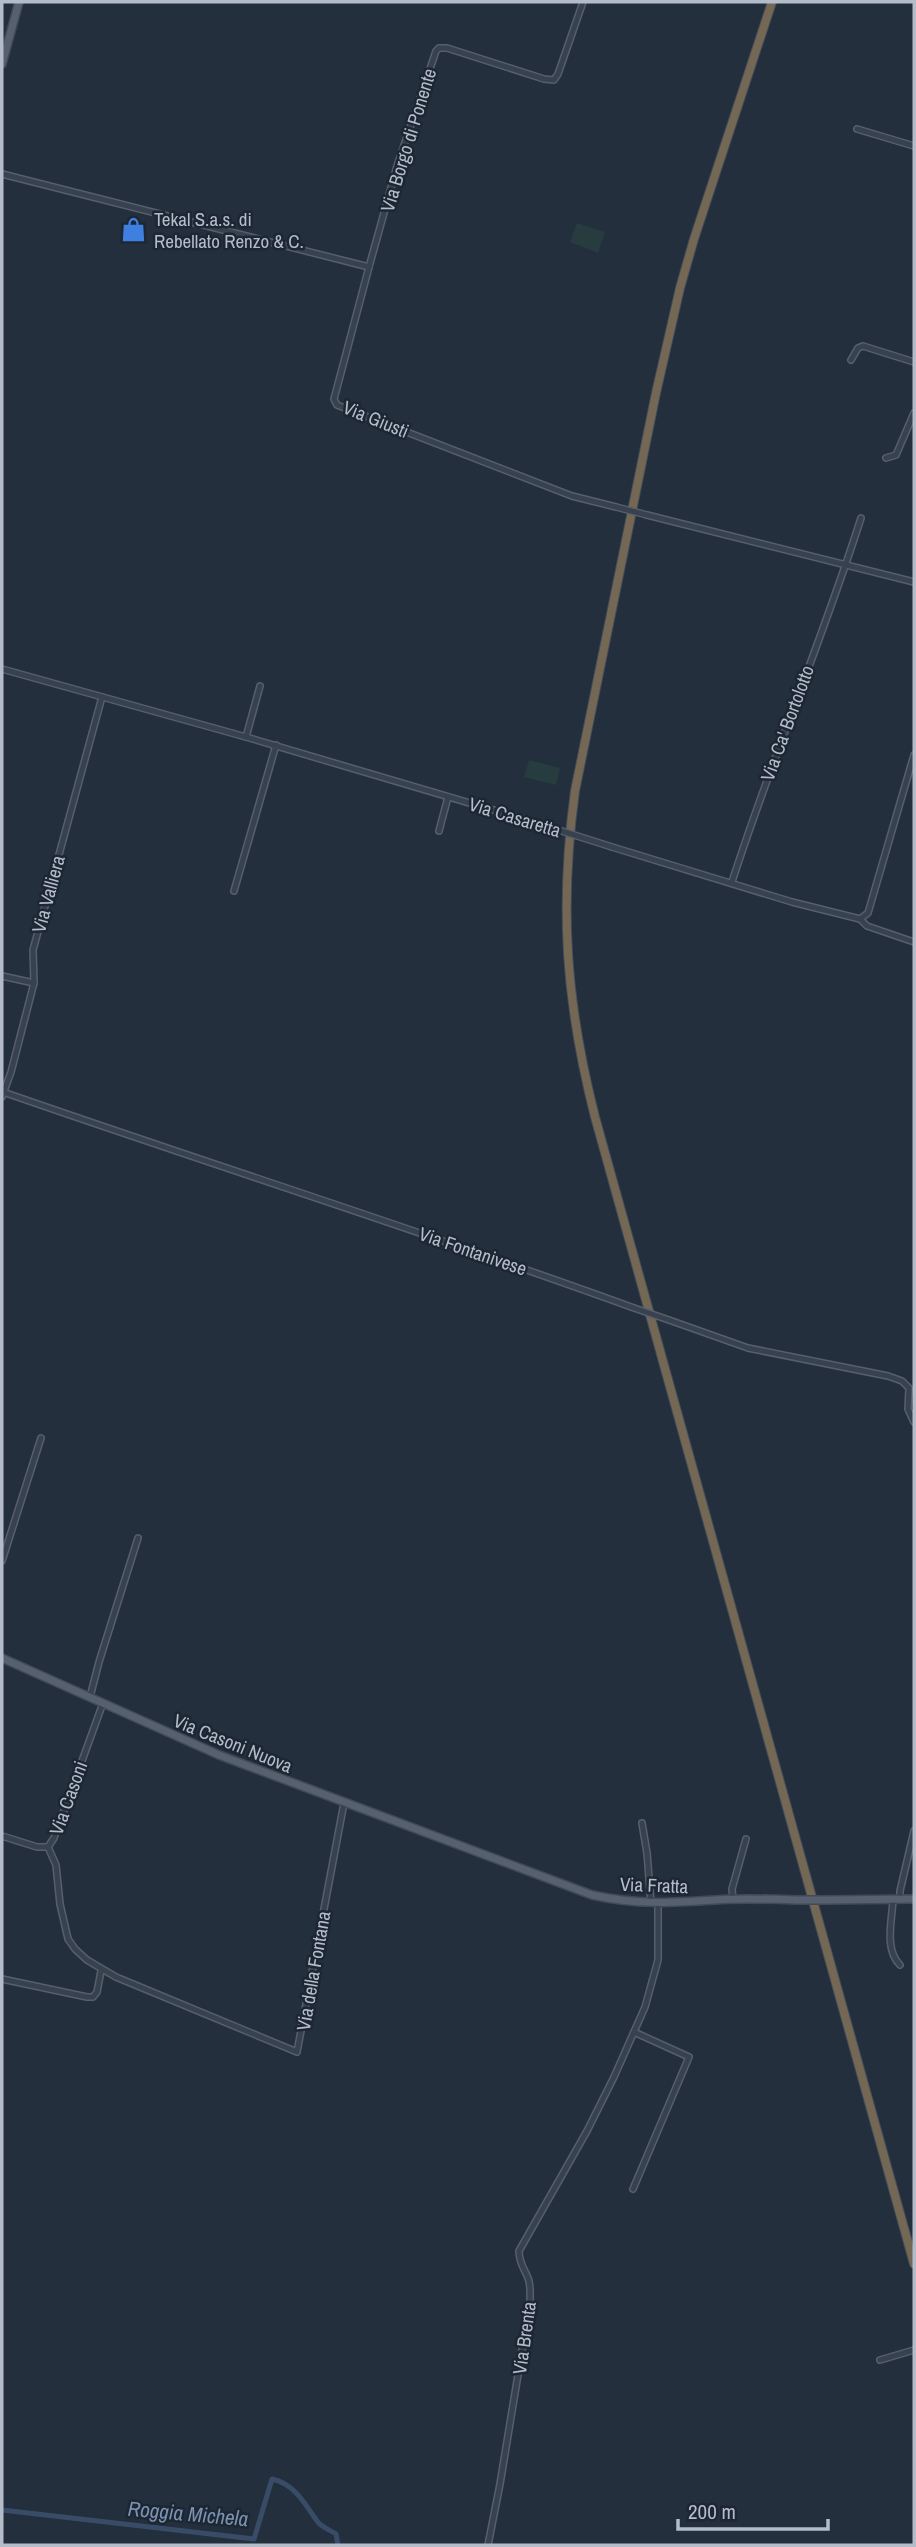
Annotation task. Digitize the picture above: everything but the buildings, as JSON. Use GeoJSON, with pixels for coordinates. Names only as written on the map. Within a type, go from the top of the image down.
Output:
{"type":"FeatureCollection","features":[{"type":"Feature","properties":{"kind":"highway"},"geometry":{"type":"LineString","coordinates":[[772,2],[694,239],[668,337],[575,791],[567,860],[566,950],[576,1033],[595,1117],[914,2264]]}},
{"type":"Feature","properties":{"kind":"highway"},"geometry":{"type":"LineString","coordinates":[[733,117],[745,69],[772,2]]}},
{"type":"Feature","properties":{"kind":"main road"},"geometry":{"type":"LineString","coordinates":[[2,64],[3,51],[19,2]]}},
{"type":"Feature","properties":{"kind":"main road","name":"Via Casoni Nuova"},"geometry":{"type":"LineString","coordinates":[[2,1658],[176,1737],[367,1812]]}},
{"type":"Feature","properties":{"kind":"main road","name":"Via Fratta"},"geometry":{"type":"LineString","coordinates":[[367,1812],[592,1895],[624,1902],[914,1899]]}},
{"type":"Feature","properties":{"kind":"street","name":"Via Borgo di Ponente"},"geometry":{"type":"LineString","coordinates":[[369,267],[397,166],[436,51],[439,48],[447,48],[544,79],[554,79],[583,2]]}},
{"type":"Feature","properties":{"kind":"street"},"geometry":{"type":"LineString","coordinates":[[857,129],[914,146]]}},
{"type":"Feature","properties":{"kind":"street"},"geometry":{"type":"LineString","coordinates":[[2,174],[369,267]]}},
{"type":"Feature","properties":{"kind":"street","name":"Via Giusti"},"geometry":{"type":"LineString","coordinates":[[369,267],[334,398],[337,405],[572,496],[914,582]]}},
{"type":"Feature","properties":{"kind":"street"},"geometry":{"type":"LineString","coordinates":[[851,360],[863,346],[914,362]]}},
{"type":"Feature","properties":{"kind":"street"},"geometry":{"type":"LineString","coordinates":[[886,458],[896,455],[914,413]]}},
{"type":"Feature","properties":{"kind":"street"},"geometry":{"type":"LineString","coordinates":[[906,430],[914,433]]}},
{"type":"Feature","properties":{"kind":"street","name":"Via Ca' Bortolotto"},"geometry":{"type":"LineString","coordinates":[[732,882],[779,743],[861,518]]}},
{"type":"Feature","properties":{"kind":"street","name":"Via Casaretta"},"geometry":{"type":"LineString","coordinates":[[2,669],[276,745],[803,905],[860,919],[867,926],[914,942]]}},
{"type":"Feature","properties":{"kind":"street"},"geometry":{"type":"LineString","coordinates":[[246,737],[260,686]]}},
{"type":"Feature","properties":{"kind":"street","name":"Via Valliera"},"geometry":{"type":"LineString","coordinates":[[2,1094],[11,1072],[34,983],[33,950],[102,697]]}},
{"type":"Feature","properties":{"kind":"street"},"geometry":{"type":"LineString","coordinates":[[234,891],[276,745]]}},
{"type":"Feature","properties":{"kind":"street"},"geometry":{"type":"LineString","coordinates":[[860,919],[867,913],[914,755]]}},
{"type":"Feature","properties":{"kind":"street"},"geometry":{"type":"LineString","coordinates":[[439,831],[449,797]]}},
{"type":"Feature","properties":{"kind":"street"},"geometry":{"type":"LineString","coordinates":[[2,976],[34,983]]}},
{"type":"Feature","properties":{"kind":"street","name":"Via Fontanivese"},"geometry":{"type":"LineString","coordinates":[[2,1094],[446,1240],[748,1348],[902,1381],[909,1388],[908,1409],[914,1422]]}},
{"type":"Feature","properties":{"kind":"street"},"geometry":{"type":"LineString","coordinates":[[2,1561],[41,1438]]}},
{"type":"Feature","properties":{"kind":"street"},"geometry":{"type":"LineString","coordinates":[[90,1697],[138,1538]]}},
{"type":"Feature","properties":{"kind":"street","name":"Via Casoni"},"geometry":{"type":"LineString","coordinates":[[2,1836],[37,1847],[48,1847],[54,1838],[103,1703]]}},
{"type":"Feature","properties":{"kind":"street","name":"Via della Fontana"},"geometry":{"type":"LineString","coordinates":[[48,1847],[56,1864],[60,1904],[68,1938],[75,1949],[101,1970],[297,2052],[344,1803]]}},
{"type":"Feature","properties":{"kind":"street","name":"Via Brenta"},"geometry":{"type":"LineString","coordinates":[[488,2545],[530,2302],[528,2277],[519,2263],[519,2251],[587,2131],[645,2007],[658,1960],[660,1942],[642,1823]]}},
{"type":"Feature","properties":{"kind":"street"},"geometry":{"type":"LineString","coordinates":[[900,1965],[892,1957],[891,1946],[896,1899],[914,1831]]}},
{"type":"Feature","properties":{"kind":"street"},"geometry":{"type":"LineString","coordinates":[[733,1900],[732,1889],[746,1839]]}},
{"type":"Feature","properties":{"kind":"street"},"geometry":{"type":"LineString","coordinates":[[2,1979],[93,1997],[97,1992],[101,1970]]}},
{"type":"Feature","properties":{"kind":"street"},"geometry":{"type":"LineString","coordinates":[[633,2189],[689,2057],[634,2032]]}},
{"type":"Feature","properties":{"kind":"street"},"geometry":{"type":"LineString","coordinates":[[880,2360],[914,2350]]}},
{"type":"Feature","properties":{"kind":"green space"},"geometry":{"type":"Polygon","coordinates":[[[577,223],[605,232],[598,253],[570,242],[577,223]]]}},
{"type":"Feature","properties":{"kind":"green space"},"geometry":{"type":"Polygon","coordinates":[[[529,760],[560,768],[556,785],[524,777],[529,760]]]}},
{"type":"Feature","properties":{"kind":"waterway","name":"Roggia Michela"},"geometry":{"type":"LineString","coordinates":[[2,2510],[254,2539],[272,2479],[293,2490],[319,2523],[336,2534],[338,2545]]}},
{"type":"Feature","properties":{"kind":"place","name":"Tekal S.a.s. di Rebellato Renzo & C."},"geometry":{"type":"Point","coordinates":[134,230]}}]}
